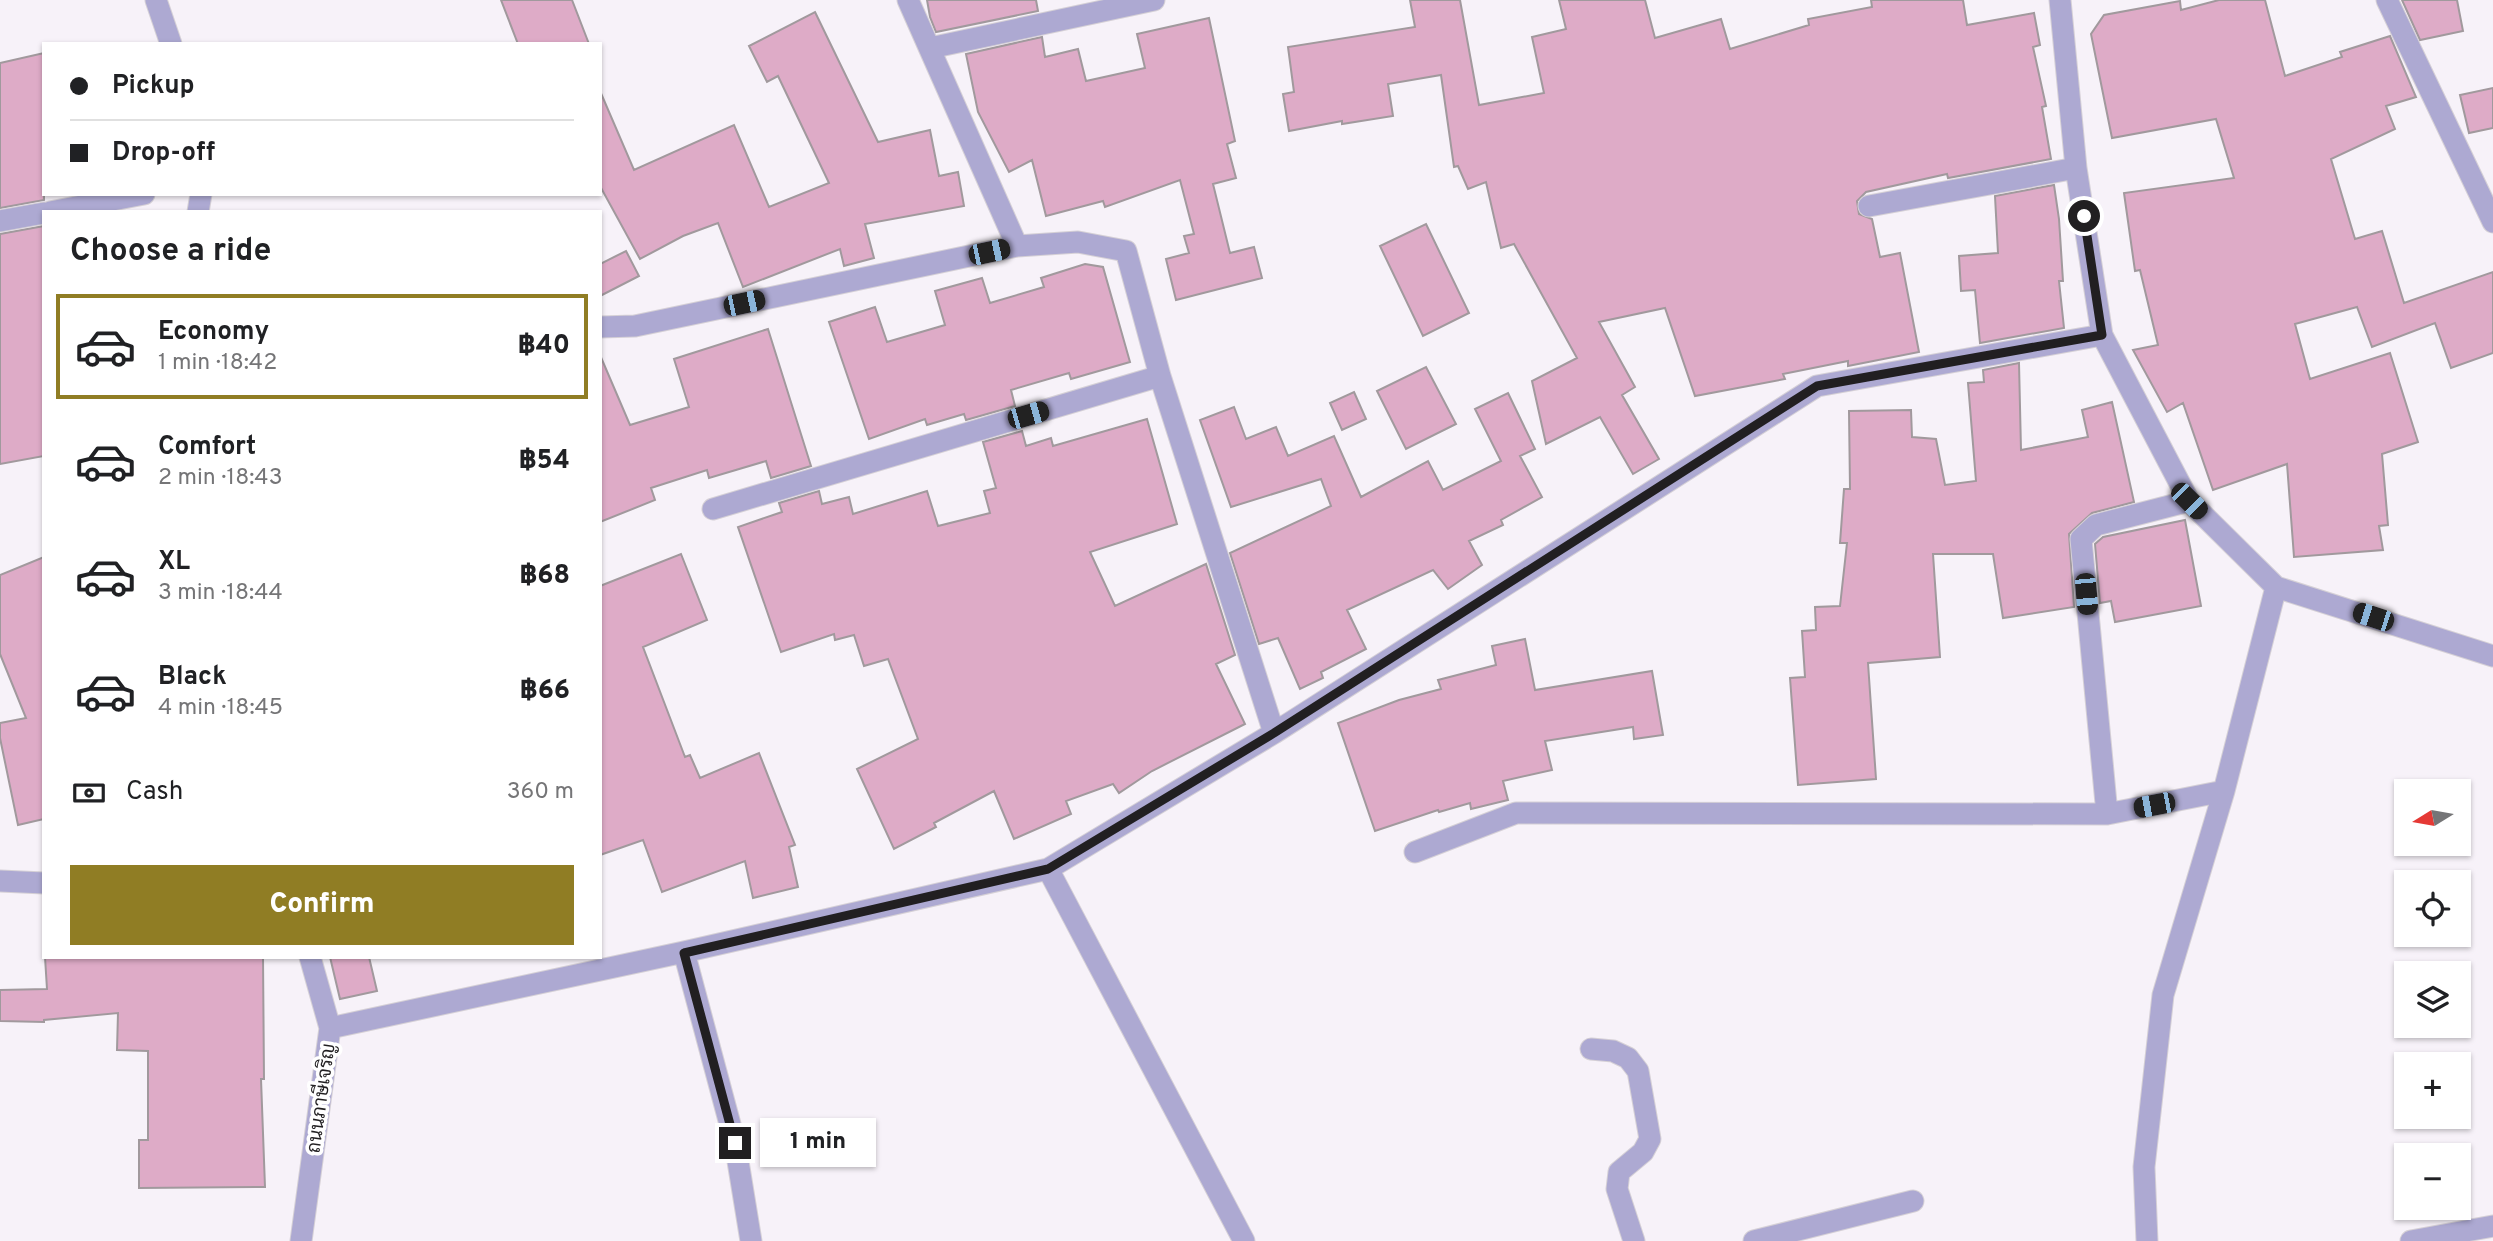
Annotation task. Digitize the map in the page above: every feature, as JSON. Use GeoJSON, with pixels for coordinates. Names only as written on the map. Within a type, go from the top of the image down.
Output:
{"type":"FeatureCollection","features":[{"type":"Feature","properties":{"kind":"street"},"geometry":{"type":"LineString","coordinates":[[156,0],[170,42]]}},
{"type":"Feature","properties":{"kind":"street"},"geometry":{"type":"LineString","coordinates":[[908,0],[1017,246]]}},
{"type":"Feature","properties":{"kind":"street"},"geometry":{"type":"LineString","coordinates":[[930,48],[1154,0]]}},
{"type":"Feature","properties":{"kind":"street"},"geometry":{"type":"LineString","coordinates":[[2060,0],[2076,168],[2102,335],[2189,501],[2276,587],[2493,656]]}},
{"type":"Feature","properties":{"kind":"street"},"geometry":{"type":"LineString","coordinates":[[2387,0],[2493,222]]}},
{"type":"Feature","properties":{"kind":"street"},"geometry":{"type":"LineString","coordinates":[[1869,206],[2076,168]]}},
{"type":"Feature","properties":{"kind":"street"},"geometry":{"type":"LineString","coordinates":[[60,210],[134,196]]}},
{"type":"Feature","properties":{"kind":"street"},"geometry":{"type":"LineString","coordinates":[[0,221],[42,213]]}},
{"type":"Feature","properties":{"kind":"street"},"geometry":{"type":"LineString","coordinates":[[602,327],[635,326],[1017,246],[1078,242],[1126,251],[1160,376],[1274,733]]}},
{"type":"Feature","properties":{"kind":"street"},"geometry":{"type":"LineString","coordinates":[[330,1028],[684,953],[1048,869],[1274,733],[1817,386],[2102,335]]}},
{"type":"Feature","properties":{"kind":"street"},"geometry":{"type":"LineString","coordinates":[[713,509],[1160,376]]}},
{"type":"Feature","properties":{"kind":"street"},"geometry":{"type":"LineString","coordinates":[[2107,814],[2081,539],[2096,525],[2189,501]]}},
{"type":"Feature","properties":{"kind":"street"},"geometry":{"type":"LineString","coordinates":[[2147,1241],[2144,1167],[2163,995],[2224,791],[2276,587]]}},
{"type":"Feature","properties":{"kind":"street"},"geometry":{"type":"LineString","coordinates":[[1415,852],[1516,813],[2107,814],[2224,791]]}},
{"type":"Feature","properties":{"kind":"street"},"geometry":{"type":"LineString","coordinates":[[1048,869],[1244,1241]]}},
{"type":"Feature","properties":{"kind":"street"},"geometry":{"type":"LineString","coordinates":[[0,881],[42,883]]}},
{"type":"Feature","properties":{"kind":"street"},"geometry":{"type":"LineString","coordinates":[[684,953],[735,1143],[751,1241]]}},
{"type":"Feature","properties":{"kind":"street","name":"ถนนภาษีเจริญ"},"geometry":{"type":"LineString","coordinates":[[301,1241],[330,1028],[311,959]]}},
{"type":"Feature","properties":{"kind":"street"},"geometry":{"type":"LineString","coordinates":[[1591,1049],[1628,1058],[1638,1071],[1650,1139],[1643,1152],[1619,1172],[1617,1189],[1634,1241]]}},
{"type":"Feature","properties":{"kind":"street"},"geometry":{"type":"LineString","coordinates":[[1754,1241],[1913,1201]]}},
{"type":"Feature","properties":{"kind":"street"},"geometry":{"type":"LineString","coordinates":[[2411,1241],[2493,1226]]}},
{"type":"Feature","properties":{"kind":"building"},"geometry":{"type":"Polygon","coordinates":[[[501,0],[572,0],[588,42],[517,42],[501,0]]]}},
{"type":"Feature","properties":{"kind":"building"},"geometry":{"type":"Polygon","coordinates":[[[927,0],[1036,0],[1038,11],[936,32],[927,0]]]}},
{"type":"Feature","properties":{"kind":"building"},"geometry":{"type":"Polygon","coordinates":[[[1410,0],[1460,0],[1479,105],[1544,93],[1532,37],[1566,29],[1559,0],[1645,0],[1655,38],[1721,19],[1730,49],[1809,25],[1808,19],[1872,7],[1871,0],[1963,0],[1967,25],[2034,13],[2040,45],[2033,47],[2046,106],[2042,107],[2051,159],[1948,178],[1947,174],[1866,192],[1857,201],[1859,214],[1872,219],[1880,257],[1900,253],[1919,352],[1848,366],[1848,361],[1783,374],[1785,379],[1695,396],[1665,308],[1599,322],[1635,387],[1622,395],[1659,459],[1633,474],[1600,417],[1546,444],[1532,381],[1577,358],[1514,244],[1501,248],[1486,182],[1468,189],[1458,166],[1454,167],[1441,75],[1388,84],[1393,116],[1342,124],[1342,121],[1289,131],[1283,94],[1294,92],[1288,47],[1415,27],[1410,0]]]}},
{"type":"Feature","properties":{"kind":"building"},"geometry":{"type":"Polygon","coordinates":[[[2219,0],[2265,0],[2285,76],[2342,57],[2340,52],[2390,36],[2416,97],[2386,106],[2395,129],[2331,159],[2355,239],[2382,231],[2404,303],[2493,272],[2493,353],[2451,368],[2435,323],[2372,347],[2357,307],[2295,324],[2310,379],[2390,353],[2418,442],[2382,454],[2388,525],[2379,526],[2383,550],[2294,557],[2287,464],[2213,490],[2183,403],[2167,412],[2133,350],[2158,345],[2140,270],[2135,271],[2124,193],[2234,178],[2216,119],[2112,138],[2091,34],[2104,15],[2180,1],[2181,10],[2219,0]]]}},
{"type":"Feature","properties":{"kind":"building"},"geometry":{"type":"Polygon","coordinates":[[[2402,0],[2457,0],[2463,31],[2420,40],[2402,0]]]}},
{"type":"Feature","properties":{"kind":"building"},"geometry":{"type":"Polygon","coordinates":[[[815,12],[878,142],[930,130],[939,176],[958,172],[964,206],[865,224],[874,258],[844,266],[840,249],[743,287],[718,223],[683,236],[640,259],[602,190],[602,96],[634,170],[734,125],[769,207],[829,183],[778,76],[767,82],[749,46],[815,12]]]}},
{"type":"Feature","properties":{"kind":"building"},"geometry":{"type":"Polygon","coordinates":[[[1209,18],[1235,141],[1227,144],[1236,178],[1213,184],[1230,253],[1254,247],[1262,278],[1176,300],[1166,259],[1189,253],[1184,236],[1194,234],[1180,180],[1105,207],[1103,201],[1046,216],[1032,160],[1009,172],[978,112],[966,54],[1042,37],[1045,57],[1078,49],[1086,81],[1145,68],[1137,34],[1209,18]]]}},
{"type":"Feature","properties":{"kind":"building"},"geometry":{"type":"Polygon","coordinates":[[[42,53],[44,200],[0,208],[0,63],[42,53]]]}},
{"type":"Feature","properties":{"kind":"building"},"geometry":{"type":"Polygon","coordinates":[[[2493,88],[2493,128],[2469,133],[2460,95],[2493,88]]]}},
{"type":"Feature","properties":{"kind":"building"},"geometry":{"type":"Polygon","coordinates":[[[2054,185],[2059,219],[2063,281],[2059,281],[2064,328],[1980,343],[1975,290],[1961,291],[1959,256],[1998,253],[1995,196],[2054,185]]]}},
{"type":"Feature","properties":{"kind":"building"},"geometry":{"type":"Polygon","coordinates":[[[1426,224],[1469,313],[1423,336],[1380,246],[1426,224]]]}},
{"type":"Feature","properties":{"kind":"building"},"geometry":{"type":"Polygon","coordinates":[[[42,226],[42,456],[0,464],[0,234],[42,226]]]}},
{"type":"Feature","properties":{"kind":"building"},"geometry":{"type":"Polygon","coordinates":[[[626,251],[639,276],[602,295],[602,263],[626,251]]]}},
{"type":"Feature","properties":{"kind":"building"},"geometry":{"type":"Polygon","coordinates":[[[1085,264],[1103,267],[1130,362],[1071,379],[1069,373],[1011,390],[1015,406],[966,420],[964,414],[927,425],[925,419],[869,439],[829,322],[875,307],[887,342],[945,325],[935,291],[982,278],[990,303],[1044,287],[1041,278],[1085,264]]]}},
{"type":"Feature","properties":{"kind":"building"},"geometry":{"type":"Polygon","coordinates":[[[768,329],[811,466],[771,478],[766,461],[709,478],[707,470],[651,488],[655,500],[602,521],[602,360],[630,425],[689,407],[674,359],[768,329]]]}},
{"type":"Feature","properties":{"kind":"building"},"geometry":{"type":"Polygon","coordinates":[[[2019,363],[2021,450],[2088,437],[2082,410],[2112,402],[2134,502],[2092,513],[2069,534],[2074,607],[2003,618],[1993,554],[1933,554],[1940,657],[1868,663],[1876,779],[1798,785],[1790,678],[1805,677],[1802,631],[1816,630],[1815,607],[1840,606],[1847,543],[1840,543],[1844,489],[1850,489],[1849,411],[1911,410],[1912,437],[1936,439],[1945,485],[1976,481],[1968,383],[1984,382],[1983,370],[2019,363]]]}},
{"type":"Feature","properties":{"kind":"building"},"geometry":{"type":"Polygon","coordinates":[[[1426,367],[1456,424],[1406,449],[1377,391],[1426,367]]]}},
{"type":"Feature","properties":{"kind":"building"},"geometry":{"type":"Polygon","coordinates":[[[1354,392],[1366,419],[1342,430],[1330,403],[1354,392]]]}},
{"type":"Feature","properties":{"kind":"building"},"geometry":{"type":"Polygon","coordinates":[[[1508,393],[1535,449],[1520,456],[1542,497],[1501,520],[1503,525],[1469,541],[1482,565],[1448,589],[1433,570],[1347,610],[1366,649],[1321,672],[1323,678],[1300,689],[1278,638],[1259,644],[1230,553],[1331,506],[1321,479],[1231,507],[1200,420],[1234,407],[1246,439],[1276,427],[1288,456],[1334,436],[1361,497],[1428,461],[1443,490],[1501,461],[1475,409],[1508,393]]]}},
{"type":"Feature","properties":{"kind":"building"},"geometry":{"type":"Polygon","coordinates":[[[1147,419],[1177,524],[1090,552],[1115,606],[1206,564],[1235,655],[1216,664],[1245,724],[1152,771],[1119,793],[1113,784],[1066,801],[1071,814],[1014,839],[994,791],[934,823],[936,827],[894,849],[857,769],[918,739],[888,659],[864,666],[854,635],[835,640],[834,634],[781,652],[738,527],[782,512],[779,503],[819,491],[822,504],[849,497],[853,514],[927,491],[938,526],[990,513],[984,491],[996,488],[983,442],[1022,431],[1026,446],[1051,438],[1053,446],[1147,419]]]}},
{"type":"Feature","properties":{"kind":"building"},"geometry":{"type":"Polygon","coordinates":[[[2185,520],[2201,606],[2115,622],[2111,601],[2100,603],[2095,544],[2103,537],[2185,520]]]}},
{"type":"Feature","properties":{"kind":"building"},"geometry":{"type":"Polygon","coordinates":[[[681,554],[707,620],[643,647],[685,757],[690,755],[700,778],[759,753],[795,845],[789,847],[798,887],[753,898],[745,861],[662,892],[643,840],[602,854],[602,585],[681,554]]]}},
{"type":"Feature","properties":{"kind":"building"},"geometry":{"type":"Polygon","coordinates":[[[42,558],[42,819],[18,825],[0,738],[0,723],[26,718],[0,654],[0,575],[42,558]]]}},
{"type":"Feature","properties":{"kind":"building"},"geometry":{"type":"Polygon","coordinates":[[[1525,639],[1535,690],[1652,671],[1663,735],[1634,739],[1633,727],[1545,741],[1552,770],[1503,781],[1508,800],[1471,809],[1470,803],[1439,812],[1438,810],[1375,831],[1338,723],[1399,700],[1441,689],[1438,680],[1496,665],[1492,646],[1525,639]]]}},
{"type":"Feature","properties":{"kind":"building"},"geometry":{"type":"Polygon","coordinates":[[[45,959],[263,959],[264,1079],[261,1079],[265,1187],[139,1188],[139,1140],[148,1140],[148,1051],[117,1050],[118,1013],[44,1022],[0,1021],[0,990],[47,989],[45,959]]]}},
{"type":"Feature","properties":{"kind":"building"},"geometry":{"type":"Polygon","coordinates":[[[330,959],[369,959],[377,991],[340,999],[330,959]]]}},
{"type":"Feature","properties":{"kind":"route"},"geometry":{"type":"LineString","coordinates":[[735,1143],[684,953],[1048,869],[1274,733],[1817,386],[2102,335],[2084,216]]}}]}
